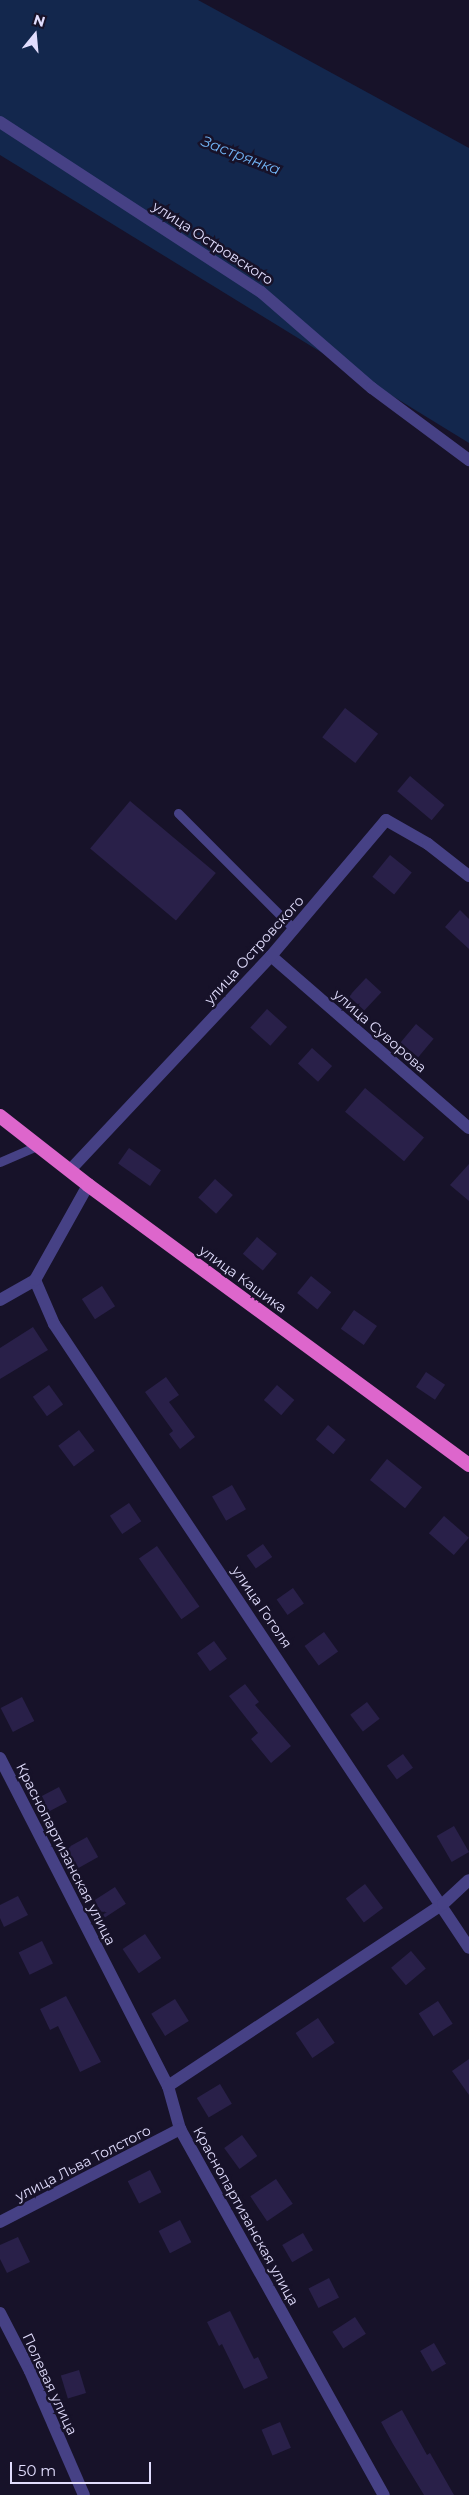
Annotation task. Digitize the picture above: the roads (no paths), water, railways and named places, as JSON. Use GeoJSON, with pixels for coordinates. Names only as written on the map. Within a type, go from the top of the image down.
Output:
{"type":"FeatureCollection","features":[{"type":"Feature","properties":{"kind":"highway","name":"улица Кашика"},"geometry":{"type":"LineString","coordinates":[[0,1116],[71,1169],[88,1185],[469,1465]]}},
{"type":"Feature","properties":{"kind":"street","name":"улица Островского"},"geometry":{"type":"LineString","coordinates":[[0,122],[261,292],[372,388],[469,460]]}},
{"type":"Feature","properties":{"kind":"street","name":"улица Островского"},"geometry":{"type":"LineString","coordinates":[[71,1169],[271,956],[386,820],[428,844],[469,876]]}},
{"type":"Feature","properties":{"kind":"street","name":"улица Суворова"},"geometry":{"type":"LineString","coordinates":[[271,956],[469,1128]]}},
{"type":"Feature","properties":{"kind":"street"},"geometry":{"type":"LineString","coordinates":[[0,1300],[36,1280],[88,1185]]}},
{"type":"Feature","properties":{"kind":"street","name":"улица Гоголя"},"geometry":{"type":"LineString","coordinates":[[36,1280],[54,1324],[443,1904],[469,1948]]}},
{"type":"Feature","properties":{"kind":"street","name":"Краснопартизанская улица"},"geometry":{"type":"LineString","coordinates":[[0,1758],[168,2086],[180,2129],[384,2495]]}},
{"type":"Feature","properties":{"kind":"street"},"geometry":{"type":"LineString","coordinates":[[168,2086],[443,1904],[469,1880]]}},
{"type":"Feature","properties":{"kind":"street","name":"улица Льва Толстого"},"geometry":{"type":"LineString","coordinates":[[0,2222],[180,2129]]}},
{"type":"Feature","properties":{"kind":"street","name":"Полевая улица"},"geometry":{"type":"LineString","coordinates":[[0,2314],[30,2371],[84,2495]]}},
{"type":"Feature","properties":{"kind":"lane"},"geometry":{"type":"LineString","coordinates":[[178,813],[294,929]]}},
{"type":"Feature","properties":{"kind":"lane"},"geometry":{"type":"LineString","coordinates":[[0,1162],[39,1145]]}},
{"type":"Feature","properties":{"kind":"water","name":"Застрянка"},"geometry":{"type":"Polygon","coordinates":[[[0,0],[198,0],[469,148],[469,443],[0,155],[0,0]]]}}]}
